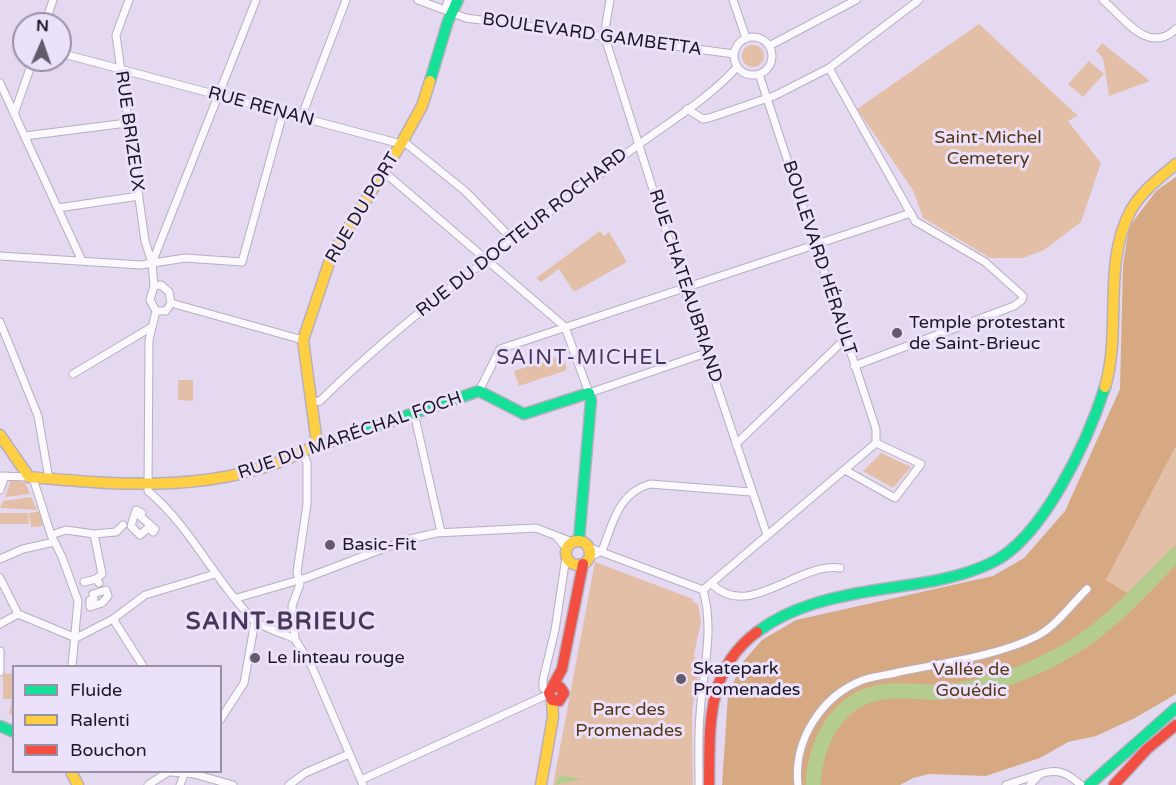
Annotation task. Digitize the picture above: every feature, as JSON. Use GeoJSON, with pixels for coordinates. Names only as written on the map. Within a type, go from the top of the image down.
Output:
{"type":"FeatureCollection","features":[{"type":"Feature","properties":{"kind":"street","name":"RUE BRIZEUX"},"geometry":{"type":"LineString","coordinates":[[129,0],[116,35],[127,123],[154,286]]}},
{"type":"Feature","properties":{"kind":"street"},"geometry":{"type":"LineString","coordinates":[[152,263],[256,0]]}},
{"type":"Feature","properties":{"kind":"street"},"geometry":{"type":"LineString","coordinates":[[301,118],[346,0]]}},
{"type":"Feature","properties":{"kind":"street","name":"BOULEVARD GAMBETTA"},"geometry":{"type":"LineString","coordinates":[[418,0],[466,18],[734,54]]}},
{"type":"Feature","properties":{"kind":"street"},"geometry":{"type":"LineString","coordinates":[[448,0],[446,7],[451,13]]}},
{"type":"Feature","properties":{"kind":"street","name":"RUE DU PORT"},"geometry":{"type":"LineString","coordinates":[[317,444],[303,340],[332,254],[402,143],[422,106],[451,13],[458,0]]}},
{"type":"Feature","properties":{"kind":"street"},"geometry":{"type":"LineString","coordinates":[[604,36],[610,0]]}},
{"type":"Feature","properties":{"kind":"street"},"geometry":{"type":"LineString","coordinates":[[733,0],[746,38]]}},
{"type":"Feature","properties":{"kind":"street"},"geometry":{"type":"LineString","coordinates":[[769,46],[856,0]]}},
{"type":"Feature","properties":{"kind":"street"},"geometry":{"type":"LineString","coordinates":[[687,109],[703,118],[709,118],[766,99],[829,68],[919,0]]}},
{"type":"Feature","properties":{"kind":"street"},"geometry":{"type":"LineString","coordinates":[[1103,0],[1145,37],[1159,40],[1168,37],[1176,29]]}},
{"type":"Feature","properties":{"kind":"street","name":"RUE CHATEAUBRIAND"},"geometry":{"type":"LineString","coordinates":[[604,36],[684,288],[767,536]]}},
{"type":"Feature","properties":{"kind":"street"},"geometry":{"type":"LineString","coordinates":[[746,38],[759,38],[769,46],[770,62],[759,74],[747,74],[737,67],[734,54],[738,45],[746,38]]}},
{"type":"Feature","properties":{"kind":"street","name":"RUE RENAN"},"geometry":{"type":"LineString","coordinates":[[72,56],[402,143]]}},
{"type":"Feature","properties":{"kind":"street","name":"RUE DU DOCTEUR ROCHARD"},"geometry":{"type":"LineString","coordinates":[[311,402],[320,401],[362,359],[687,109],[737,67]]}},
{"type":"Feature","properties":{"kind":"street"},"geometry":{"type":"LineString","coordinates":[[829,68],[915,221],[985,262],[1021,297],[854,366]]}},
{"type":"Feature","properties":{"kind":"street"},"geometry":{"type":"LineString","coordinates":[[14,114],[29,72]]}},
{"type":"Feature","properties":{"kind":"street","name":"BOULEVARD HÉRAULT"},"geometry":{"type":"LineString","coordinates":[[759,74],[876,429],[876,443]]}},
{"type":"Feature","properties":{"kind":"street"},"geometry":{"type":"LineString","coordinates":[[0,83],[82,261]]}},
{"type":"Feature","properties":{"kind":"street"},"geometry":{"type":"LineString","coordinates":[[0,108],[9,103]]}},
{"type":"Feature","properties":{"kind":"street"},"geometry":{"type":"LineString","coordinates":[[0,256],[141,265],[185,258],[242,262],[283,113]]}},
{"type":"Feature","properties":{"kind":"street"},"geometry":{"type":"LineString","coordinates":[[25,136],[127,123]]}},
{"type":"Feature","properties":{"kind":"street"},"geometry":{"type":"LineString","coordinates":[[402,143],[465,192],[514,241]]}},
{"type":"Feature","properties":{"kind":"street"},"geometry":{"type":"LineString","coordinates":[[709,785],[709,725],[713,696],[728,658],[745,638],[778,616],[804,607],[969,572],[1003,556],[1031,532],[1073,456],[1104,389],[1111,360],[1118,247],[1126,215],[1146,188],[1176,164]]}},
{"type":"Feature","properties":{"kind":"street"},"geometry":{"type":"LineString","coordinates":[[384,172],[565,327],[591,400],[577,552],[577,586],[562,669],[554,694],[553,717],[541,785]]}},
{"type":"Feature","properties":{"kind":"street"},"geometry":{"type":"LineString","coordinates":[[58,208],[139,196]]}},
{"type":"Feature","properties":{"kind":"street"},"geometry":{"type":"LineString","coordinates":[[706,353],[524,414],[479,391],[500,349],[911,213]]}},
{"type":"Feature","properties":{"kind":"street"},"geometry":{"type":"LineString","coordinates":[[171,303],[166,288],[161,285],[154,286],[150,300],[156,311],[150,328],[150,478],[148,487],[167,507],[215,574],[255,621],[295,639]]}},
{"type":"Feature","properties":{"kind":"street"},"geometry":{"type":"LineString","coordinates":[[171,303],[303,340]]}},
{"type":"Feature","properties":{"kind":"street"},"geometry":{"type":"LineString","coordinates":[[156,311],[165,311],[171,303]]}},
{"type":"Feature","properties":{"kind":"street"},"geometry":{"type":"LineString","coordinates":[[0,322],[38,416],[49,479]]}},
{"type":"Feature","properties":{"kind":"street"},"geometry":{"type":"LineString","coordinates":[[73,374],[150,328]]}},
{"type":"Feature","properties":{"kind":"street"},"geometry":{"type":"LineString","coordinates":[[736,444],[845,339]]}},
{"type":"Feature","properties":{"kind":"street","name":"RUE DU MARÉCHAL FOCH"},"geometry":{"type":"LineString","coordinates":[[31,477],[148,487],[234,477],[303,452],[317,444],[479,391]]}},
{"type":"Feature","properties":{"kind":"street"},"geometry":{"type":"LineString","coordinates":[[414,413],[441,532]]}},
{"type":"Feature","properties":{"kind":"street"},"geometry":{"type":"LineString","coordinates":[[0,435],[31,477],[78,601],[72,665]]}},
{"type":"Feature","properties":{"kind":"street"},"geometry":{"type":"LineString","coordinates":[[703,590],[876,443],[921,464],[895,498],[845,470]]}},
{"type":"Feature","properties":{"kind":"street"},"geometry":{"type":"LineString","coordinates":[[303,452],[307,463],[307,504],[297,572],[300,579],[292,606],[295,639],[312,667],[362,782],[554,694]]}},
{"type":"Feature","properties":{"kind":"street"},"geometry":{"type":"LineString","coordinates":[[0,490],[3,476],[31,477]]}},
{"type":"Feature","properties":{"kind":"street"},"geometry":{"type":"LineString","coordinates":[[602,551],[620,504],[626,495],[637,488],[650,484],[751,492]]}},
{"type":"Feature","properties":{"kind":"street"},"geometry":{"type":"LineString","coordinates":[[0,559],[53,538],[66,530],[94,534],[116,532],[123,525]]}},
{"type":"Feature","properties":{"kind":"street"},"geometry":{"type":"LineString","coordinates":[[237,598],[300,579],[406,540],[441,532],[526,527],[553,533],[577,552],[602,551],[703,590]]}},
{"type":"Feature","properties":{"kind":"street"},"geometry":{"type":"LineString","coordinates":[[84,582],[97,581],[102,574],[94,534]]}},
{"type":"Feature","properties":{"kind":"street"},"geometry":{"type":"LineString","coordinates":[[554,694],[543,688],[543,680],[577,552]]}},
{"type":"Feature","properties":{"kind":"street"},"geometry":{"type":"LineString","coordinates":[[711,583],[720,591],[754,596],[824,566],[840,568]]}},
{"type":"Feature","properties":{"kind":"street"},"geometry":{"type":"LineString","coordinates":[[0,578],[18,614],[76,638],[113,619],[145,595],[215,574]]}},
{"type":"Feature","properties":{"kind":"street"},"geometry":{"type":"LineString","coordinates":[[798,785],[799,752],[806,730],[831,702],[844,692],[863,680],[988,653],[1036,637],[1050,627],[1087,589]]}},
{"type":"Feature","properties":{"kind":"street"},"geometry":{"type":"LineString","coordinates":[[699,785],[700,713],[706,665],[708,621],[703,590]]}},
{"type":"Feature","properties":{"kind":"street"},"geometry":{"type":"LineString","coordinates":[[0,624],[18,614]]}},
{"type":"Feature","properties":{"kind":"street"},"geometry":{"type":"LineString","coordinates":[[113,619],[142,665]]}},
{"type":"Feature","properties":{"kind":"street"},"geometry":{"type":"LineString","coordinates":[[222,717],[239,693],[248,664],[255,621]]}},
{"type":"Feature","properties":{"kind":"street"},"geometry":{"type":"LineString","coordinates":[[276,630],[292,621]]}},
{"type":"Feature","properties":{"kind":"street"},"geometry":{"type":"LineString","coordinates":[[715,785],[717,697],[732,660],[755,631]]}},
{"type":"Feature","properties":{"kind":"street"},"geometry":{"type":"LineString","coordinates":[[0,651],[0,672]]}},
{"type":"Feature","properties":{"kind":"street"},"geometry":{"type":"LineString","coordinates":[[1089,785],[1099,781],[1155,724],[1176,708]]}},
{"type":"Feature","properties":{"kind":"street"},"geometry":{"type":"LineString","coordinates":[[1114,785],[1147,749],[1176,725]]}},
{"type":"Feature","properties":{"kind":"street"},"geometry":{"type":"LineString","coordinates":[[289,785],[305,773],[349,754]]}},
{"type":"Feature","properties":{"kind":"street"},"geometry":{"type":"LineString","coordinates":[[1005,785],[1056,770],[1066,772],[1081,785]]}},
{"type":"Feature","properties":{"kind":"street"},"geometry":{"type":"LineString","coordinates":[[148,785],[167,773]]}},
{"type":"Feature","properties":{"kind":"street"},"geometry":{"type":"LineString","coordinates":[[180,785],[184,773],[233,785]]}},
{"type":"Feature","properties":{"kind":"street"},"geometry":{"type":"LineString","coordinates":[[1030,785],[1040,774]]}},
{"type":"Feature","properties":{"kind":"green space","name":"Saint-Michel Cemetery"},"geometry":{"type":"Polygon","coordinates":[[[979,24],[1078,116],[1068,121],[1101,163],[1081,222],[1044,250],[1023,258],[990,258],[923,218],[913,190],[857,109],[979,24]]]}},
{"type":"Feature","properties":{"kind":"green space"},"geometry":{"type":"Polygon","coordinates":[[[1102,43],[1150,81],[1109,96],[1103,58],[1096,51],[1102,43]]]}},
{"type":"Feature","properties":{"kind":"green space"},"geometry":{"type":"Polygon","coordinates":[[[753,45],[761,48],[764,56],[761,64],[753,67],[745,64],[742,56],[745,48],[753,45]]]}},
{"type":"Feature","properties":{"kind":"green space"},"geometry":{"type":"Polygon","coordinates":[[[1089,61],[1104,74],[1083,97],[1068,84],[1089,61]]]}},
{"type":"Feature","properties":{"kind":"green space","name":"Vallée de Gouédic"},"geometry":{"type":"Polygon","coordinates":[[[1176,177],[1176,446],[1106,580],[1129,594],[1176,544],[1176,694],[1135,718],[1096,736],[1068,742],[1040,758],[986,776],[929,774],[913,778],[900,785],[722,785],[728,695],[742,663],[762,640],[796,620],[993,576],[1024,558],[1065,511],[1120,389],[1123,265],[1129,227],[1156,191],[1176,177]]]}},
{"type":"Feature","properties":{"kind":"green space"},"geometry":{"type":"Polygon","coordinates":[[[600,231],[604,236],[609,232],[627,262],[574,292],[559,269],[541,282],[536,278],[600,231]]]}},
{"type":"Feature","properties":{"kind":"green space"},"geometry":{"type":"Polygon","coordinates":[[[562,355],[567,370],[519,386],[514,371],[562,355]]]}},
{"type":"Feature","properties":{"kind":"green space"},"geometry":{"type":"Polygon","coordinates":[[[178,380],[193,380],[193,401],[178,400],[178,380]]]}},
{"type":"Feature","properties":{"kind":"green space"},"geometry":{"type":"Polygon","coordinates":[[[1176,446],[1176,544],[1129,594],[1106,580],[1176,446]]]}},
{"type":"Feature","properties":{"kind":"green space"},"geometry":{"type":"Polygon","coordinates":[[[881,453],[911,467],[893,488],[863,471],[881,453]]]}},
{"type":"Feature","properties":{"kind":"green space"},"geometry":{"type":"Polygon","coordinates":[[[11,480],[25,482],[30,494],[5,497],[11,480]]]}},
{"type":"Feature","properties":{"kind":"green space"},"geometry":{"type":"Polygon","coordinates":[[[31,497],[37,510],[0,508],[3,501],[31,497]]]}},
{"type":"Feature","properties":{"kind":"green space"},"geometry":{"type":"Polygon","coordinates":[[[41,511],[43,526],[31,527],[29,513],[41,511]]]}},
{"type":"Feature","properties":{"kind":"green space"},"geometry":{"type":"Polygon","coordinates":[[[0,513],[28,513],[29,524],[0,524],[0,513]]]}},
{"type":"Feature","properties":{"kind":"green space","name":"Parc des Promenades"},"geometry":{"type":"Polygon","coordinates":[[[595,562],[693,599],[692,601],[698,604],[701,622],[694,654],[699,670],[692,710],[693,785],[553,785],[595,562]]]}},
{"type":"Feature","properties":{"kind":"green space"},"geometry":{"type":"Polygon","coordinates":[[[3,673],[12,674],[12,699],[3,699],[3,673]]]}},
{"type":"Feature","properties":{"kind":"green space"},"geometry":{"type":"Polygon","coordinates":[[[12,699],[12,715],[9,714],[12,699]]]}},
{"type":"Feature","properties":{"kind":"shaded area"},"geometry":{"type":"Polygon","coordinates":[[[559,775],[582,779],[555,785],[559,775]]]}},
{"type":"Feature","properties":{"kind":"waterway"},"geometry":{"type":"LineString","coordinates":[[813,785],[818,754],[824,739],[841,713],[853,703],[867,696],[891,691],[947,692],[960,690],[1001,680],[1040,665],[1071,649],[1104,625],[1176,554]]}},
{"type":"Feature","properties":{"kind":"traffic: fast"},"geometry":{"type":"LineString","coordinates":[[430,81],[448,21],[458,0]]}},
{"type":"Feature","properties":{"kind":"traffic: fast"},"geometry":{"type":"LineString","coordinates":[[757,632],[784,615],[813,604],[964,574],[991,563],[1010,551],[1028,533],[1061,486],[1075,460],[1105,387]]}},
{"type":"Feature","properties":{"kind":"traffic: fast"},"geometry":{"type":"LineString","coordinates":[[306,450],[479,391],[524,414],[589,393],[591,401],[579,540]]}},
{"type":"Feature","properties":{"kind":"traffic: fast"},"geometry":{"type":"LineString","coordinates":[[1089,785],[1176,708]]}},
{"type":"Feature","properties":{"kind":"traffic: fast"},"geometry":{"type":"LineString","coordinates":[[0,726],[12,731]]}},
{"type":"Feature","properties":{"kind":"traffic: slow"},"geometry":{"type":"LineString","coordinates":[[317,444],[303,340],[332,254],[401,144],[422,106],[430,81]]}},
{"type":"Feature","properties":{"kind":"traffic: slow"},"geometry":{"type":"LineString","coordinates":[[1105,387],[1110,365],[1115,274],[1122,230],[1140,197],[1176,164]]}},
{"type":"Feature","properties":{"kind":"traffic: slow"},"geometry":{"type":"LineString","coordinates":[[0,435],[29,477],[135,484],[206,480],[240,474],[274,464],[306,450]]}},
{"type":"Feature","properties":{"kind":"traffic: slow"},"geometry":{"type":"LineString","coordinates":[[578,541],[587,544],[590,553],[587,562],[578,565],[569,562],[566,553],[569,544],[578,541]]}},
{"type":"Feature","properties":{"kind":"traffic: slow"},"geometry":{"type":"LineString","coordinates":[[541,785],[553,717],[552,700]]}},
{"type":"Feature","properties":{"kind":"traffic: slow"},"geometry":{"type":"LineString","coordinates":[[72,773],[78,785]]}},
{"type":"Feature","properties":{"kind":"traffic: jam"},"geometry":{"type":"LineString","coordinates":[[554,687],[560,687],[564,693],[559,701],[552,700],[549,693],[562,669],[583,564]]}},
{"type":"Feature","properties":{"kind":"traffic: jam"},"geometry":{"type":"LineString","coordinates":[[709,785],[711,722],[719,682],[740,647],[757,632]]}},
{"type":"Feature","properties":{"kind":"traffic: jam"},"geometry":{"type":"LineString","coordinates":[[1114,785],[1147,749],[1176,725]]}},
{"type":"Feature","properties":{"kind":"place","name":"Temple protestant de Saint-Brieuc"},"geometry":{"type":"Point","coordinates":[897,333]}},
{"type":"Feature","properties":{"kind":"place","name":"Basic-Fit"},"geometry":{"type":"Point","coordinates":[330,545]}},
{"type":"Feature","properties":{"kind":"place","name":"Le linteau rouge"},"geometry":{"type":"Point","coordinates":[255,658]}},
{"type":"Feature","properties":{"kind":"place","name":"Skatepark Promenades"},"geometry":{"type":"Point","coordinates":[681,679]}},
{"type":"Feature","properties":{"kind":"district","name":"SAINT-MICHEL"},"geometry":{"type":"Point","coordinates":[582,358]}},
{"type":"Feature","properties":{"kind":"district","name":"SAINT-BRIEUC"},"geometry":{"type":"Point","coordinates":[281,623]}}]}
